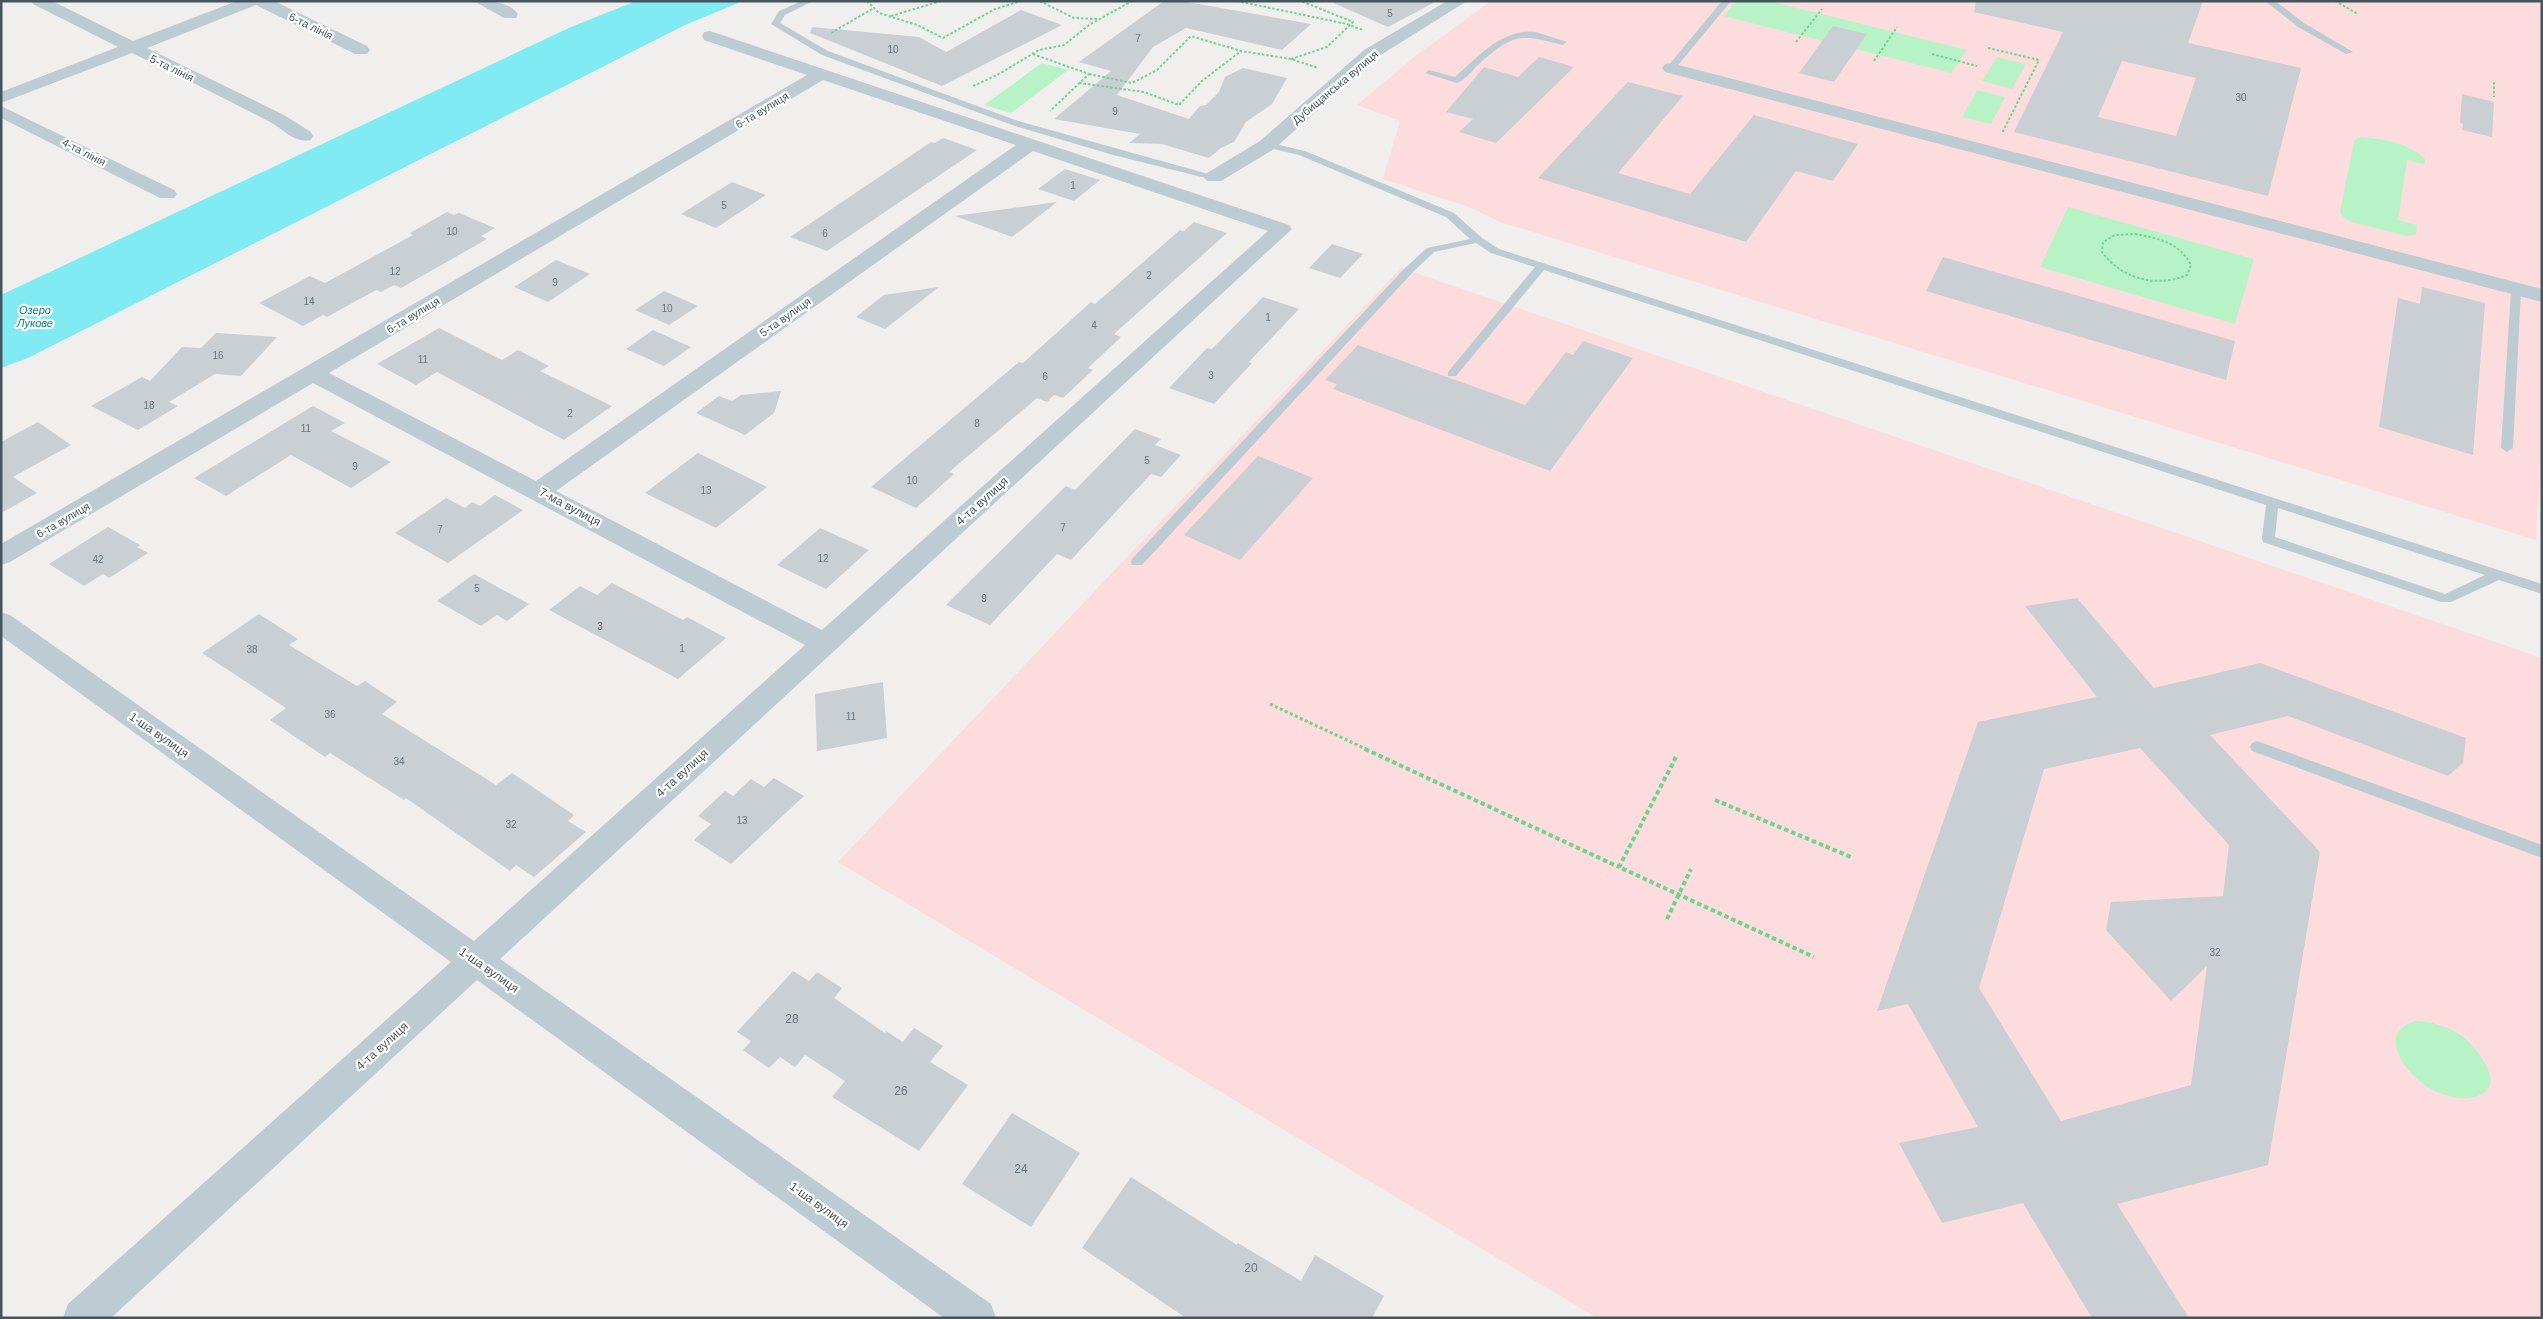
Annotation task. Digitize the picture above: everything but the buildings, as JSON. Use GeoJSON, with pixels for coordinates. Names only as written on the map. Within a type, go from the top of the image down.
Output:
{"type":"FeatureCollection","features":[{"type":"Feature","properties":{"kind":"street","name":"5-та лінія"},"geometry":{"type":"LineString","coordinates":[[38,1],[129,48],[278,119],[304,136]]}},
{"type":"Feature","properties":{"kind":"street"},"geometry":{"type":"LineString","coordinates":[[1,98],[252,1]]}},
{"type":"Feature","properties":{"kind":"street","name":"6-та лінія"},"geometry":{"type":"LineString","coordinates":[[260,1],[361,50]]}},
{"type":"Feature","properties":{"kind":"street"},"geometry":{"type":"LineString","coordinates":[[482,1],[510,14]]}},
{"type":"Feature","properties":{"kind":"street","name":"Дубищанська вулиця"},"geometry":{"type":"LineString","coordinates":[[1214,177],[1267,145],[1370,54],[1459,1]]}},
{"type":"Feature","properties":{"kind":"street"},"geometry":{"type":"LineString","coordinates":[[710,36],[1032,143]]}},
{"type":"Feature","properties":{"kind":"street"},"geometry":{"type":"LineString","coordinates":[[1670,68],[2542,296]]}},
{"type":"Feature","properties":{"kind":"street","name":"6-та вулиця"},"geometry":{"type":"LineString","coordinates":[[1,556],[823,73]]}},
{"type":"Feature","properties":{"kind":"street","name":"4-та лінія"},"geometry":{"type":"LineString","coordinates":[[1,111],[167,194]]}},
{"type":"Feature","properties":{"kind":"street","name":"4-та вулиця"},"geometry":{"type":"LineString","coordinates":[[82,1318],[1282,229],[1032,143]]}},
{"type":"Feature","properties":{"kind":"street","name":"5-та вулиця"},"geometry":{"type":"LineString","coordinates":[[539,491],[1032,143]]}},
{"type":"Feature","properties":{"kind":"street","name":"7-ма вулиця"},"geometry":{"type":"LineString","coordinates":[[313,374],[539,491],[825,644]]}},
{"type":"Feature","properties":{"kind":"street","name":"1-ша вулиця"},"geometry":{"type":"LineString","coordinates":[[1,622],[977,1318]]}},
{"type":"Feature","properties":{"kind":"lane"},"geometry":{"type":"LineString","coordinates":[[809,1],[782,13],[775,24],[825,53],[1015,123],[1116,153],[1214,177]]}},
{"type":"Feature","properties":{"kind":"lane"},"geometry":{"type":"LineString","coordinates":[[1670,68],[1727,1]]}},
{"type":"Feature","properties":{"kind":"lane"},"geometry":{"type":"LineString","coordinates":[[2269,1],[2301,25],[2349,52]]}},
{"type":"Feature","properties":{"kind":"lane"},"geometry":{"type":"LineString","coordinates":[[1429,72],[1457,80],[1498,44],[1511,37],[1532,34],[1563,42]]}},
{"type":"Feature","properties":{"kind":"lane"},"geometry":{"type":"LineString","coordinates":[[1267,145],[1302,153],[1450,215],[1478,240],[1495,251],[2542,589]]}},
{"type":"Feature","properties":{"kind":"lane"},"geometry":{"type":"LineString","coordinates":[[1137,562],[1409,270],[1431,250],[1478,240]]}},
{"type":"Feature","properties":{"kind":"lane"},"geometry":{"type":"LineString","coordinates":[[1452,374],[1542,266]]}},
{"type":"Feature","properties":{"kind":"lane"},"geometry":{"type":"LineString","coordinates":[[2507,448],[2516,290]]}},
{"type":"Feature","properties":{"kind":"lane"},"geometry":{"type":"LineString","coordinates":[[2273,502],[2268,539],[2446,599],[2497,574]]}},
{"type":"Feature","properties":{"kind":"lane"},"geometry":{"type":"LineString","coordinates":[[2257,747],[2542,852]]}},
{"type":"Feature","properties":{"kind":"path"},"geometry":{"type":"LineString","coordinates":[[867,1],[879,13],[917,25],[943,38],[995,9],[1021,1]]}},
{"type":"Feature","properties":{"kind":"path"},"geometry":{"type":"LineString","coordinates":[[890,16],[941,1]]}},
{"type":"Feature","properties":{"kind":"path"},"geometry":{"type":"LineString","coordinates":[[1040,1],[1074,18],[1100,19]]}},
{"type":"Feature","properties":{"kind":"path"},"geometry":{"type":"LineString","coordinates":[[1124,1],[1128,4]]}},
{"type":"Feature","properties":{"kind":"path"},"geometry":{"type":"LineString","coordinates":[[946,98],[997,75],[1039,50],[1064,45],[1100,19],[1132,1]]}},
{"type":"Feature","properties":{"kind":"path"},"geometry":{"type":"LineString","coordinates":[[1237,1],[1348,24],[1392,41]]}},
{"type":"Feature","properties":{"kind":"path"},"geometry":{"type":"LineString","coordinates":[[1291,59],[1327,47],[1352,22],[1301,1]]}},
{"type":"Feature","properties":{"kind":"path"},"geometry":{"type":"LineString","coordinates":[[2335,1],[2358,14]]}},
{"type":"Feature","properties":{"kind":"path"},"geometry":{"type":"LineString","coordinates":[[1796,42],[1822,8]]}},
{"type":"Feature","properties":{"kind":"path"},"geometry":{"type":"LineString","coordinates":[[1874,61],[1897,27]]}},
{"type":"Feature","properties":{"kind":"path"},"geometry":{"type":"LineString","coordinates":[[1033,54],[1089,74],[1132,83],[1157,70],[1191,36],[1241,51],[1291,59],[1345,76]]}},
{"type":"Feature","properties":{"kind":"path"},"geometry":{"type":"LineString","coordinates":[[1988,48],[2039,60],[1998,141]]}},
{"type":"Feature","properties":{"kind":"path"},"geometry":{"type":"LineString","coordinates":[[1079,83],[1144,92],[1179,105],[1202,80],[1241,51]]}},
{"type":"Feature","properties":{"kind":"path"},"geometry":{"type":"LineString","coordinates":[[1932,54],[1977,66]]}},
{"type":"Feature","properties":{"kind":"path"},"geometry":{"type":"LineString","coordinates":[[1044,117],[1089,74]]}},
{"type":"Feature","properties":{"kind":"path"},"geometry":{"type":"LineString","coordinates":[[2494,82],[2494,97]]}},
{"type":"Feature","properties":{"kind":"path"},"geometry":{"type":"LineString","coordinates":[[2135,234],[2157,238],[2176,248],[2189,259],[2190,270],[2181,278],[2162,281],[2140,278],[2111,264],[2102,252],[2104,242],[2116,235],[2135,234]]}},
{"type":"Feature","properties":{"kind":"path"},"geometry":{"type":"LineString","coordinates":[[1270,704],[1814,957]]}},
{"type":"Feature","properties":{"kind":"path"},"geometry":{"type":"LineString","coordinates":[[1619,867],[1676,757]]}},
{"type":"Feature","properties":{"kind":"path"},"geometry":{"type":"LineString","coordinates":[[1715,800],[1851,857]]}},
{"type":"Feature","properties":{"kind":"path"},"geometry":{"type":"LineString","coordinates":[[1667,918],[1691,869]]}},
{"type":"Feature","properties":{"kind":"shaded area"},"geometry":{"type":"Polygon","coordinates":[[[1491,1],[2542,1],[2542,449],[2536,540],[1500,222],[1469,207],[1383,179],[1400,121],[1357,105],[1418,54],[1491,1]]]}},
{"type":"Feature","properties":{"kind":"shaded area"},"geometry":{"type":"Polygon","coordinates":[[[1401,268],[2542,658],[2542,1318],[1597,1318],[838,862],[1401,268]]]}},
{"type":"Feature","properties":{"kind":"green space"},"geometry":{"type":"Polygon","coordinates":[[[1737,1],[1769,1],[1967,50],[1951,73],[1723,16],[1737,1]]]}},
{"type":"Feature","properties":{"kind":"green space"},"geometry":{"type":"Polygon","coordinates":[[[1997,57],[2026,64],[2012,89],[1982,81],[1997,57]]]}},
{"type":"Feature","properties":{"kind":"green space"},"geometry":{"type":"Polygon","coordinates":[[[1042,63],[1068,70],[1011,113],[984,105],[1042,63]]]}},
{"type":"Feature","properties":{"kind":"green space"},"geometry":{"type":"Polygon","coordinates":[[[1977,90],[2005,97],[1991,124],[1962,117],[1977,90]]]}},
{"type":"Feature","properties":{"kind":"green space"},"geometry":{"type":"Polygon","coordinates":[[[2360,137],[2403,146],[2425,159],[2425,164],[2407,160],[2398,220],[2417,225],[2416,234],[2407,236],[2351,222],[2343,217],[2340,212],[2354,141],[2360,137]]]}},
{"type":"Feature","properties":{"kind":"green space"},"geometry":{"type":"Polygon","coordinates":[[[2068,207],[2254,259],[2235,324],[2040,267],[2068,207]]]}},
{"type":"Feature","properties":{"kind":"green space"},"geometry":{"type":"Polygon","coordinates":[[[2416,1021],[2446,1027],[2468,1041],[2481,1056],[2490,1074],[2488,1090],[2475,1097],[2457,1098],[2432,1090],[2420,1082],[2404,1064],[2398,1053],[2396,1043],[2397,1034],[2404,1026],[2416,1021]]]}},
{"type":"Feature","properties":{"kind":"water","name":"Озеро Лукове"},"geometry":{"type":"Polygon","coordinates":[[[636,1],[743,1],[685,25],[28,358],[1,368],[1,295],[571,27],[636,1]]]}}]}
